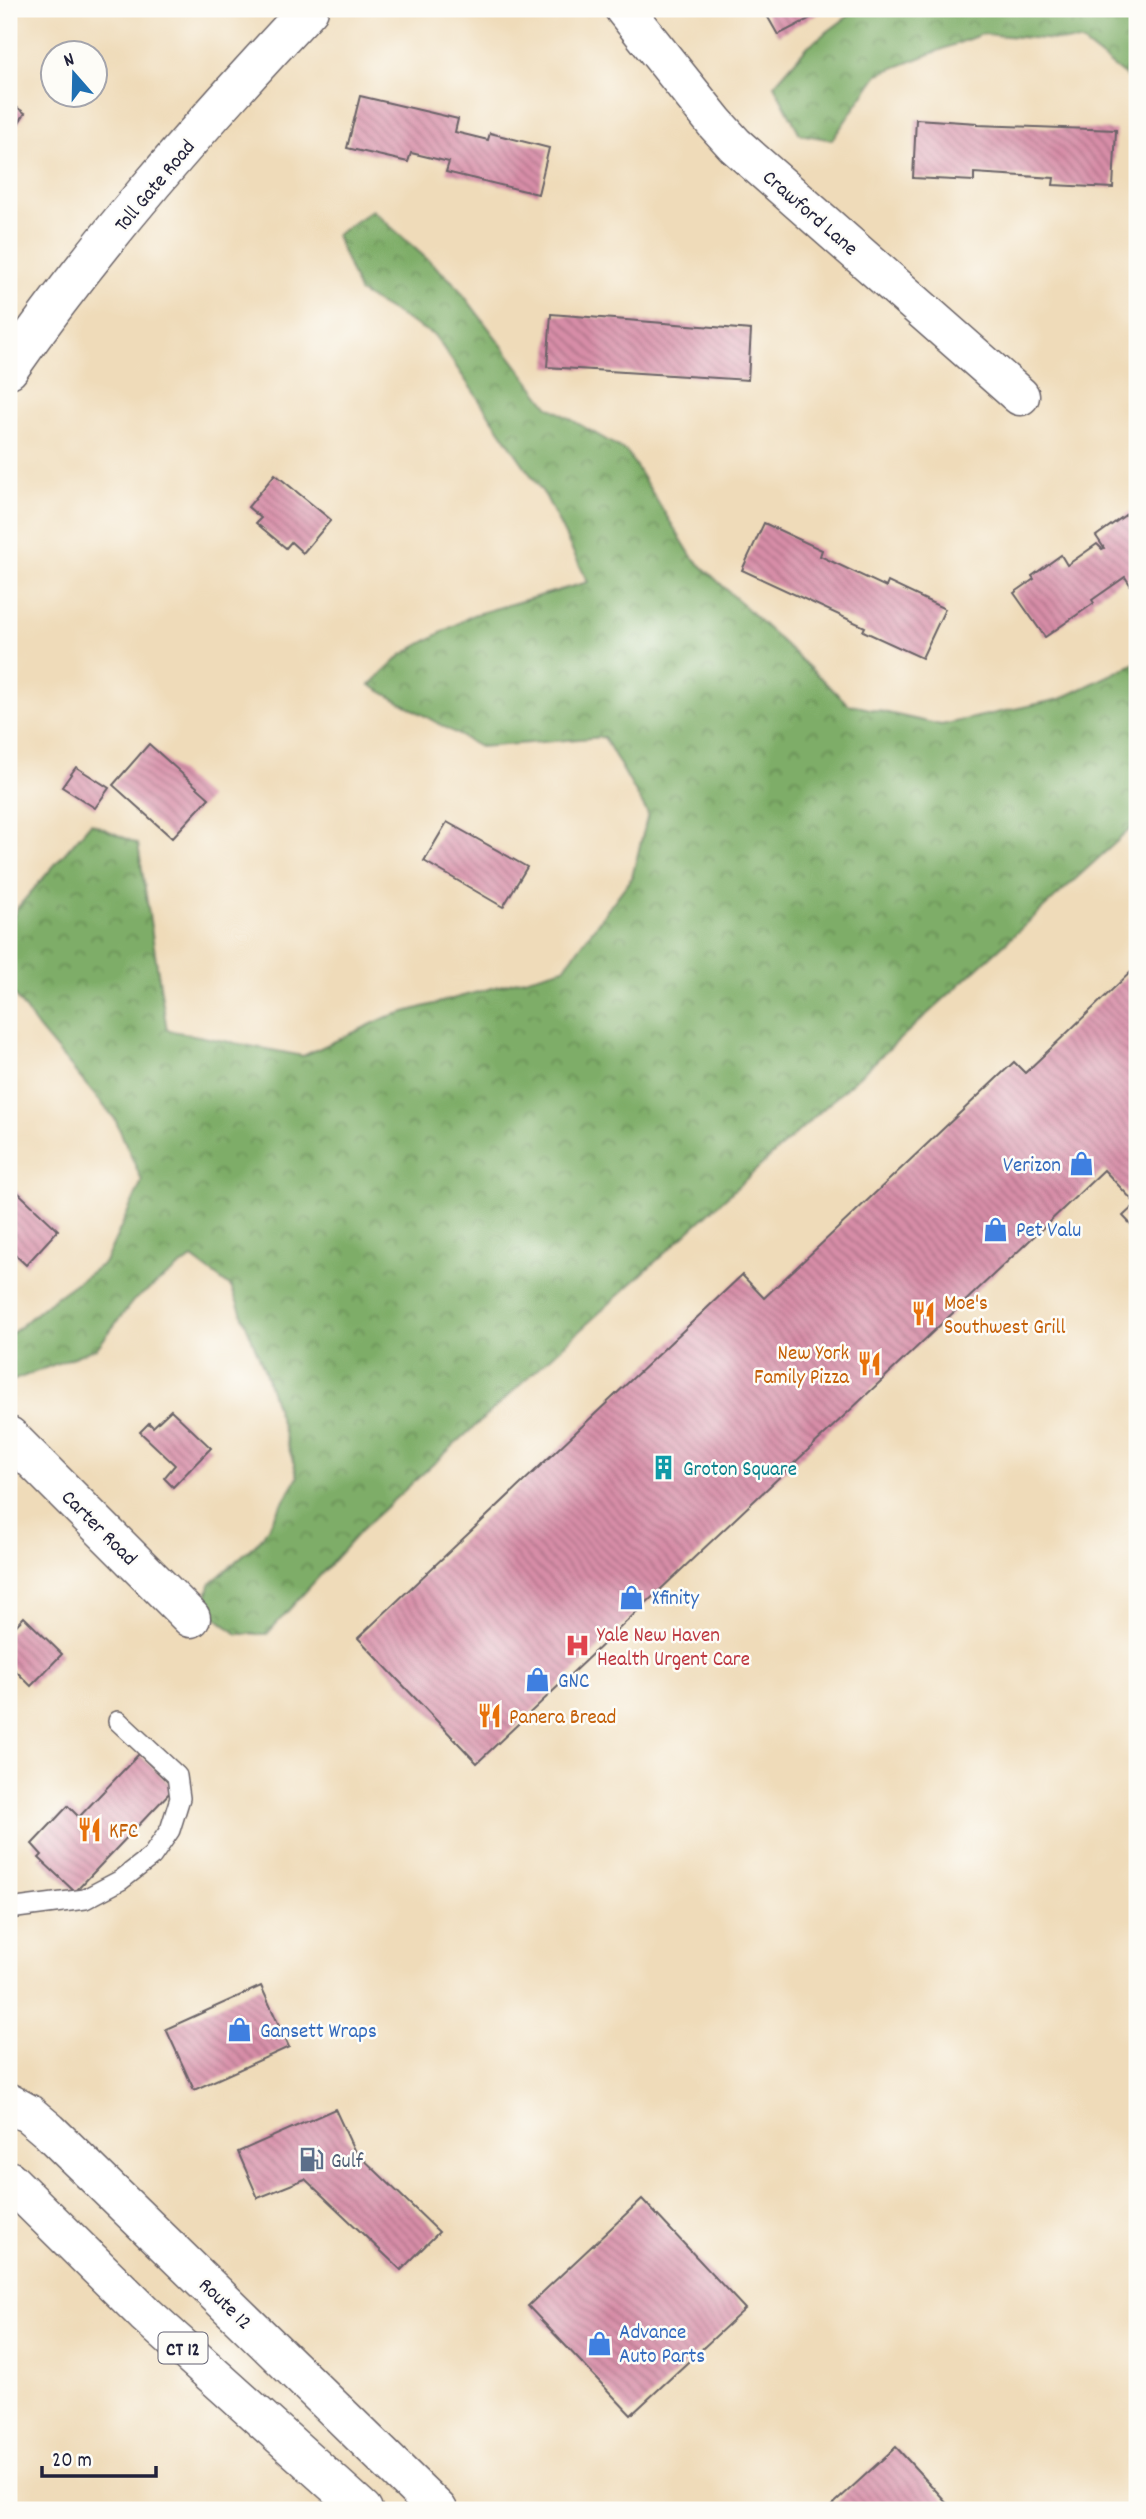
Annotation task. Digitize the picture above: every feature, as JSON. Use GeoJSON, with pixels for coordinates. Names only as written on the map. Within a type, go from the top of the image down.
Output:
{"type":"FeatureCollection","features":[{"type":"Feature","properties":{"kind":"main road","name":"Toll Gate Road"},"geometry":{"type":"LineString","coordinates":[[9,369],[49,311],[156,180],[309,9]]}},
{"type":"Feature","properties":{"kind":"main road","name":"Crawford Lane"},"geometry":{"type":"LineString","coordinates":[[624,9],[715,124],[735,145],[1020,396]]}},
{"type":"Feature","properties":{"kind":"main road","name":"Carter Road"},"geometry":{"type":"LineString","coordinates":[[9,1436],[191,1618]]}},
{"type":"Feature","properties":{"kind":"main road","name":"Route 12"},"geometry":{"type":"LineString","coordinates":[[9,2103],[29,2114],[49,2131],[438,2510]]}},
{"type":"Feature","properties":{"kind":"main road","name":"CT 12"},"geometry":{"type":"LineString","coordinates":[[9,2180],[152,2321],[363,2510]]}},
{"type":"Feature","properties":{"kind":"lane"},"geometry":{"type":"LineString","coordinates":[[9,1909],[85,1899],[121,1880],[152,1856],[170,1830],[180,1798],[177,1776],[118,1721]]}},
{"type":"Feature","properties":{"kind":"green space"},"geometry":{"type":"Polygon","coordinates":[[[858,9],[1137,9],[1137,85],[1082,42],[982,34],[878,74],[832,140],[800,134],[774,85],[808,46],[858,9]]]}},
{"type":"Feature","properties":{"kind":"green space"},"geometry":{"type":"Polygon","coordinates":[[[372,210],[455,284],[548,406],[627,452],[692,557],[848,704],[941,725],[1060,699],[1137,662],[1137,823],[363,1528],[267,1634],[237,1634],[204,1608],[210,1584],[261,1539],[298,1477],[264,1369],[231,1287],[192,1258],[133,1301],[97,1348],[12,1381],[9,1375],[9,1336],[48,1303],[105,1262],[142,1181],[115,1119],[39,1029],[9,987],[9,926],[18,907],[91,823],[138,844],[167,1030],[303,1056],[387,1017],[564,968],[632,877],[648,814],[604,737],[480,747],[370,685],[403,654],[473,615],[588,582],[546,497],[435,336],[359,292],[336,235],[372,210]]]}},
{"type":"Feature","properties":{"kind":"building"},"geometry":{"type":"Polygon","coordinates":[[[770,9],[828,9],[778,35],[765,12],[770,9]]]}},
{"type":"Feature","properties":{"kind":"building"},"geometry":{"type":"Polygon","coordinates":[[[9,49],[15,54],[9,64],[9,49]]]}},
{"type":"Feature","properties":{"kind":"building"},"geometry":{"type":"Polygon","coordinates":[[[360,96],[458,119],[455,132],[488,140],[490,133],[549,148],[538,194],[446,172],[449,162],[411,153],[408,162],[347,148],[360,96]]]}},
{"type":"Feature","properties":{"kind":"building"},"geometry":{"type":"Polygon","coordinates":[[[9,102],[25,113],[9,138],[9,102]]]}},
{"type":"Feature","properties":{"kind":"building"},"geometry":{"type":"Polygon","coordinates":[[[916,119],[977,125],[1116,130],[1113,188],[1053,185],[1054,178],[974,173],[974,181],[913,178],[916,119]]]}},
{"type":"Feature","properties":{"kind":"building"},"geometry":{"type":"Polygon","coordinates":[[[551,314],[751,330],[748,380],[547,367],[551,314]]]}},
{"type":"Feature","properties":{"kind":"building"},"geometry":{"type":"Polygon","coordinates":[[[275,474],[331,520],[303,553],[291,542],[286,548],[256,523],[261,518],[248,507],[275,474]]]}},
{"type":"Feature","properties":{"kind":"building"},"geometry":{"type":"Polygon","coordinates":[[[1131,511],[1137,519],[1137,595],[1125,577],[1092,600],[1094,603],[1045,637],[1014,593],[1061,555],[1067,565],[1097,544],[1104,548],[1096,536],[1131,511]]]}},
{"type":"Feature","properties":{"kind":"building"},"geometry":{"type":"Polygon","coordinates":[[[764,523],[822,550],[820,556],[886,587],[888,582],[945,609],[922,658],[863,631],[865,627],[742,570],[764,523]]]}},
{"type":"Feature","properties":{"kind":"building"},"geometry":{"type":"Polygon","coordinates":[[[149,744],[209,798],[172,838],[113,785],[149,744]]]}},
{"type":"Feature","properties":{"kind":"building"},"geometry":{"type":"Polygon","coordinates":[[[76,767],[109,788],[95,808],[62,787],[76,767]]]}},
{"type":"Feature","properties":{"kind":"building"},"geometry":{"type":"Polygon","coordinates":[[[447,822],[527,867],[503,907],[424,861],[447,822]]]}},
{"type":"Feature","properties":{"kind":"building","name":"Groton Square"},"geometry":{"type":"Polygon","coordinates":[[[1137,966],[1137,1231],[1123,1216],[1136,1204],[1104,1170],[477,1763],[358,1638],[742,1275],[764,1298],[1014,1062],[1025,1073],[1137,966]]]}},
{"type":"Feature","properties":{"kind":"building"},"geometry":{"type":"Polygon","coordinates":[[[9,1184],[58,1230],[26,1265],[9,1249],[9,1184]]]}},
{"type":"Feature","properties":{"kind":"building"},"geometry":{"type":"Polygon","coordinates":[[[171,1410],[211,1448],[173,1487],[164,1478],[175,1465],[140,1432],[149,1423],[153,1427],[171,1410]]]}},
{"type":"Feature","properties":{"kind":"building"},"geometry":{"type":"Polygon","coordinates":[[[24,1617],[62,1654],[31,1686],[9,1664],[9,1633],[24,1617]]]}},
{"type":"Feature","properties":{"kind":"building","name":"KFC"},"geometry":{"type":"Polygon","coordinates":[[[139,1754],[174,1788],[75,1892],[39,1858],[42,1855],[32,1844],[68,1806],[79,1817],[139,1754]]]}},
{"type":"Feature","properties":{"kind":"building"},"geometry":{"type":"Polygon","coordinates":[[[261,1986],[289,2047],[194,2090],[166,2029],[261,1986]]]}},
{"type":"Feature","properties":{"kind":"building"},"geometry":{"type":"Polygon","coordinates":[[[335,2109],[354,2150],[439,2232],[401,2270],[305,2179],[258,2198],[238,2152],[335,2109]]]}},
{"type":"Feature","properties":{"kind":"building"},"geometry":{"type":"Polygon","coordinates":[[[642,2199],[745,2309],[631,2415],[528,2306],[642,2199]]]}},
{"type":"Feature","properties":{"kind":"building"},"geometry":{"type":"Polygon","coordinates":[[[896,2447],[949,2505],[943,2510],[827,2510],[896,2447]]]}},
{"type":"Feature","properties":{"kind":"place","name":"Verizon"},"geometry":{"type":"Point","coordinates":[1081,1164]}},
{"type":"Feature","properties":{"kind":"place","name":"Pet Valu"},"geometry":{"type":"Point","coordinates":[996,1229]}},
{"type":"Feature","properties":{"kind":"place","name":"Moe's Southwest Grill"},"geometry":{"type":"Point","coordinates":[924,1314]}},
{"type":"Feature","properties":{"kind":"place","name":"New York Family Pizza"},"geometry":{"type":"Point","coordinates":[869,1364]}},
{"type":"Feature","properties":{"kind":"place","name":"Groton Square"},"geometry":{"type":"Point","coordinates":[663,1468]}},
{"type":"Feature","properties":{"kind":"place","name":"Xfinity"},"geometry":{"type":"Point","coordinates":[632,1597]}},
{"type":"Feature","properties":{"kind":"place","name":"Yale New Haven Health Urgent Care"},"geometry":{"type":"Point","coordinates":[577,1646]}},
{"type":"Feature","properties":{"kind":"place","name":"GNC"},"geometry":{"type":"Point","coordinates":[538,1680]}},
{"type":"Feature","properties":{"kind":"place","name":"Panera Bread"},"geometry":{"type":"Point","coordinates":[489,1716]}},
{"type":"Feature","properties":{"kind":"place","name":"KFC"},"geometry":{"type":"Point","coordinates":[89,1830]}},
{"type":"Feature","properties":{"kind":"place","name":"Gansett Wraps"},"geometry":{"type":"Point","coordinates":[240,2030]}},
{"type":"Feature","properties":{"kind":"place","name":"Gulf"},"geometry":{"type":"Point","coordinates":[311,2160]}},
{"type":"Feature","properties":{"kind":"place","name":"Advance Auto Parts"},"geometry":{"type":"Point","coordinates":[599,2343]}}]}
